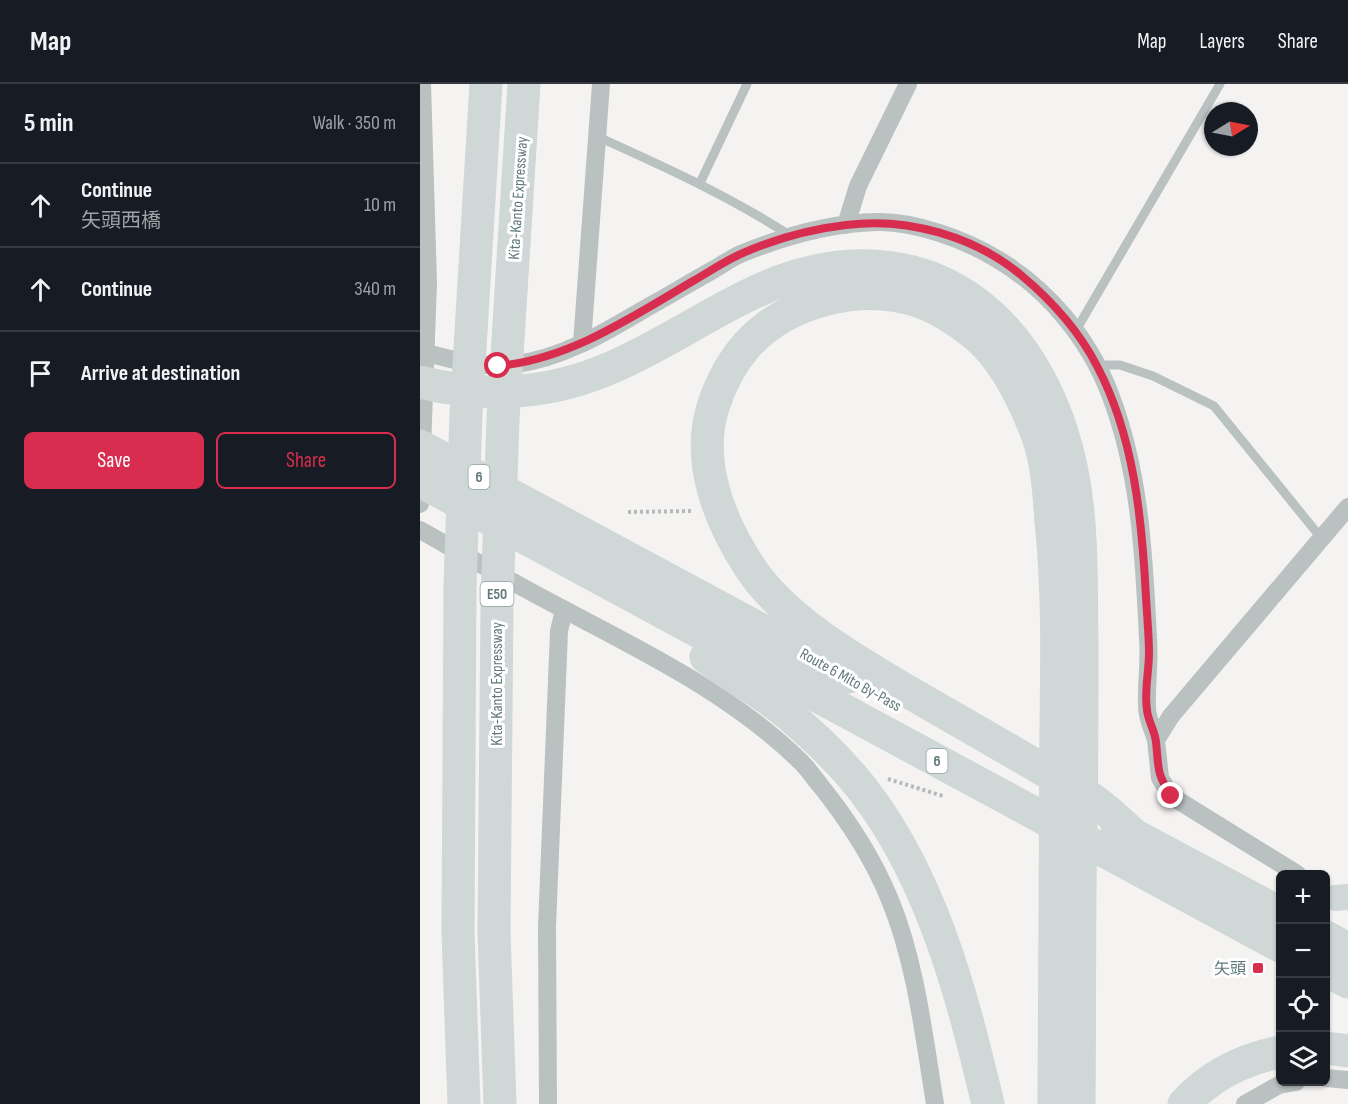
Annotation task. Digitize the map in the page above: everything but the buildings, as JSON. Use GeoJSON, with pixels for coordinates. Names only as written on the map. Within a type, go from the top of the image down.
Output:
{"type":"FeatureCollection","features":[{"type":"Feature","properties":{"kind":"highway","name":"E50"},"geometry":{"type":"LineString","coordinates":[[464,1104],[458,933],[460,586],[466,414],[486,84]]}},
{"type":"Feature","properties":{"kind":"highway","name":"Kita-Kanto Expressway"},"geometry":{"type":"LineString","coordinates":[[500,1104],[494,932],[497,603],[503,419],[524,84]]}},
{"type":"Feature","properties":{"kind":"highway"},"geometry":{"type":"LineString","coordinates":[[420,382],[474,393],[513,393],[541,374],[577,380],[615,366],[751,293],[811,272],[840,266],[869,265],[899,269],[929,277],[957,290],[982,307],[1003,327],[1024,352],[1041,381],[1066,444],[1074,483],[1081,566],[1069,752],[1067,873],[1054,1104]]}},
{"type":"Feature","properties":{"kind":"highway"},"geometry":{"type":"LineString","coordinates":[[1069,752],[1057,633],[1055,563],[1049,495],[1039,440],[1022,397],[1003,366],[980,339],[950,316],[919,301],[888,294],[831,298],[801,308],[772,323],[749,343],[732,364],[713,408],[708,436],[708,463],[725,524],[752,572],[794,614],[826,640],[867,668],[1094,800],[1137,838]]}},
{"type":"Feature","properties":{"kind":"highway","name":"Route 6 Mito By-Pass"},"geometry":{"type":"LineString","coordinates":[[420,446],[843,674],[1137,838],[1276,910]]}},
{"type":"Feature","properties":{"kind":"highway","name":"Route 6 Mito By-Pass"},"geometry":{"type":"LineString","coordinates":[[420,481],[1276,943]]}},
{"type":"Feature","properties":{"kind":"highway"},"geometry":{"type":"LineString","coordinates":[[594,575],[711,661],[777,705],[812,736],[857,783],[893,834],[916,879],[939,935],[959,994],[988,1104]]}},
{"type":"Feature","properties":{"kind":"highway"},"geometry":{"type":"LineString","coordinates":[[1067,873],[1079,1104]]}},
{"type":"Feature","properties":{"kind":"highway"},"geometry":{"type":"LineString","coordinates":[[1330,939],[1348,949]]}},
{"type":"Feature","properties":{"kind":"highway"},"geometry":{"type":"LineString","coordinates":[[1330,972],[1348,982]]}},
{"type":"Feature","properties":{"kind":"highway"},"geometry":{"type":"LineString","coordinates":[[1330,1049],[1348,1051]]}},
{"type":"Feature","properties":{"kind":"highway"},"geometry":{"type":"LineString","coordinates":[[1184,1104],[1211,1081],[1237,1065],[1276,1053]]}},
{"type":"Feature","properties":{"kind":"street"},"geometry":{"type":"LineString","coordinates":[[420,504],[428,283],[422,84]]}},
{"type":"Feature","properties":{"kind":"street"},"geometry":{"type":"LineString","coordinates":[[846,225],[858,186],[908,84]]}},
{"type":"Feature","properties":{"kind":"street"},"geometry":{"type":"LineString","coordinates":[[582,344],[601,85]]}},
{"type":"Feature","properties":{"kind":"street"},"geometry":{"type":"LineString","coordinates":[[420,351],[450,360],[541,374],[582,344],[741,254],[791,236],[846,225],[880,222],[945,234],[979,248],[1012,267],[1043,293],[1075,332],[1097,365],[1121,425],[1139,505],[1149,652],[1147,710],[1156,740],[1160,778],[1171,796],[1291,870]]}},
{"type":"Feature","properties":{"kind":"street"},"geometry":{"type":"LineString","coordinates":[[1156,740],[1171,716],[1348,507]]}},
{"type":"Feature","properties":{"kind":"street"},"geometry":{"type":"LineString","coordinates":[[420,530],[564,610],[649,653],[723,699],[800,761],[843,813],[871,859],[891,901],[906,951],[935,1104]]}},
{"type":"Feature","properties":{"kind":"street"},"geometry":{"type":"LineString","coordinates":[[548,1104],[548,927],[559,631],[564,610]]}},
{"type":"Feature","properties":{"kind":"street"},"geometry":{"type":"LineString","coordinates":[[1330,1078],[1348,1080]]}},
{"type":"Feature","properties":{"kind":"street"},"geometry":{"type":"LineString","coordinates":[[1245,1104],[1277,1086]]}},
{"type":"Feature","properties":{"kind":"lane"},"geometry":{"type":"LineString","coordinates":[[700,183],[747,84]]}},
{"type":"Feature","properties":{"kind":"lane"},"geometry":{"type":"LineString","coordinates":[[1075,332],[1220,84]]}},
{"type":"Feature","properties":{"kind":"lane"},"geometry":{"type":"LineString","coordinates":[[596,136],[700,183],[762,217],[791,236]]}},
{"type":"Feature","properties":{"kind":"lane"},"geometry":{"type":"LineString","coordinates":[[1097,365],[1120,365],[1153,376],[1214,406],[1322,539]]}},
{"type":"Feature","properties":{"kind":"path"},"geometry":{"type":"LineString","coordinates":[[628,512],[704,511]]}},
{"type":"Feature","properties":{"kind":"path"},"geometry":{"type":"LineString","coordinates":[[879,776],[953,799]]}},
{"type":"Feature","properties":{"kind":"place","name":"矢頭"},"geometry":{"type":"Point","coordinates":[1258,968]}},
{"type":"Feature","properties":{"kind":"route"},"geometry":{"type":"LineString","coordinates":[[498,366],[542,359],[582,344],[741,254],[791,236],[816,230],[880,222],[910,227],[945,234],[979,248],[1012,267],[1043,293],[1075,332],[1097,365],[1121,425],[1139,505],[1144,557],[1149,652],[1147,710],[1156,740],[1160,778],[1171,796]]}}]}
